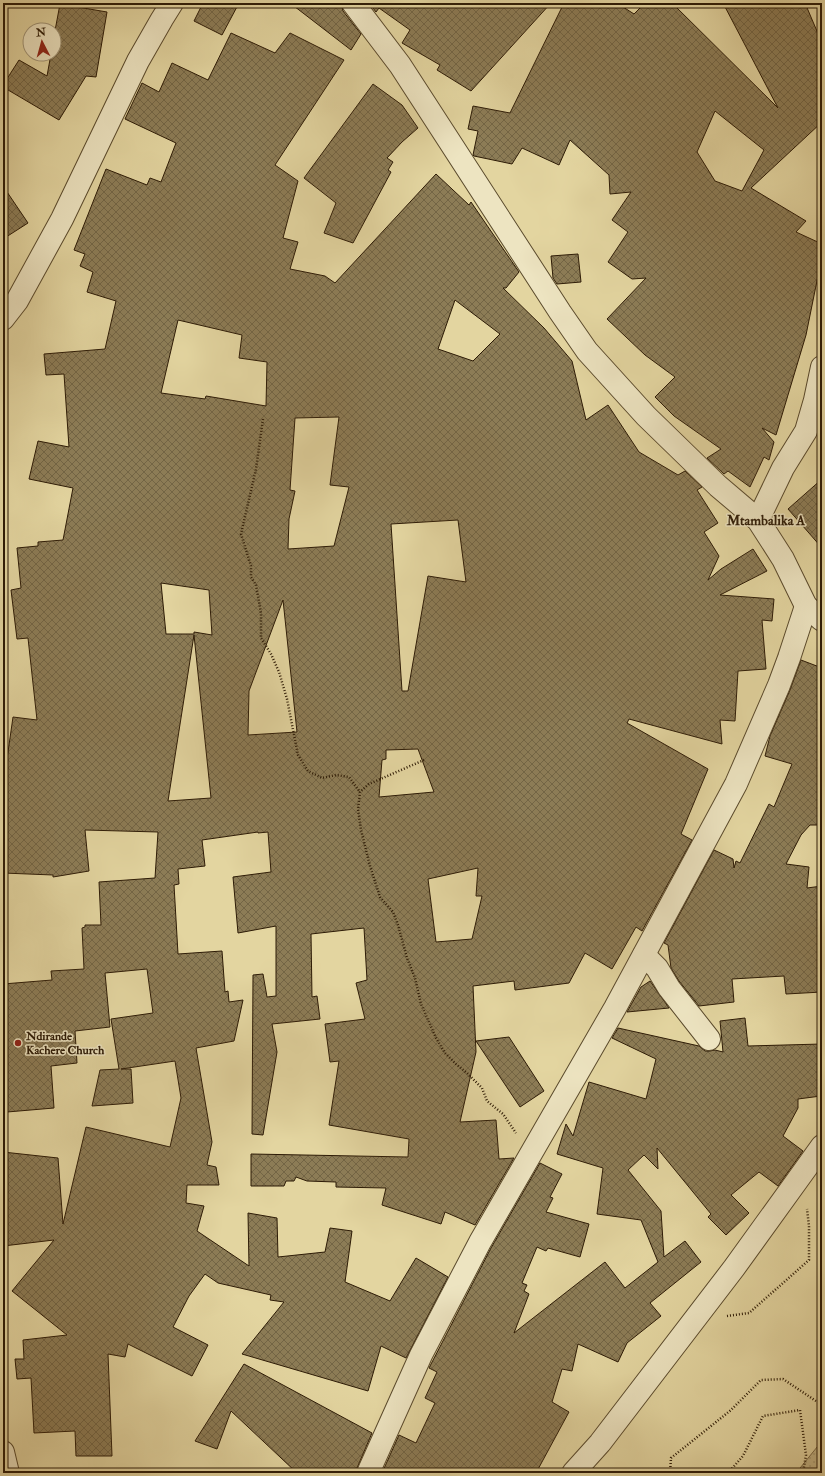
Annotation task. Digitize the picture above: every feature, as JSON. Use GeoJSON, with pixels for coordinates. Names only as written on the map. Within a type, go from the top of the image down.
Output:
{"type":"FeatureCollection","features":[{"type":"Feature","properties":{"kind":"street"},"geometry":{"type":"LineString","coordinates":[[3,319],[17,301],[62,219],[138,61],[172,3]]}},
{"type":"Feature","properties":{"kind":"street"},"geometry":{"type":"LineString","coordinates":[[353,3],[400,65],[560,312],[587,351],[646,416],[718,486],[758,520],[783,559],[814,613],[781,678],[736,784],[615,1008],[480,1242],[420,1356],[368,1473]]}},
{"type":"Feature","properties":{"kind":"street"},"geometry":{"type":"LineString","coordinates":[[758,520],[784,468],[806,431],[815,400],[822,367]]}},
{"type":"Feature","properties":{"kind":"street"},"geometry":{"type":"LineString","coordinates":[[644,955],[657,968],[669,988],[709,1039]]}},
{"type":"Feature","properties":{"kind":"street"},"geometry":{"type":"LineString","coordinates":[[573,1473],[600,1443],[734,1268],[822,1146]]}},
{"type":"Feature","properties":{"kind":"path"},"geometry":{"type":"LineString","coordinates":[[263,419],[256,469],[241,534],[251,566],[251,578],[256,585],[261,613],[261,638],[271,654],[279,672],[287,699],[298,755],[308,771],[322,778],[336,775],[349,777],[360,792]]}},
{"type":"Feature","properties":{"kind":"path"},"geometry":{"type":"LineString","coordinates":[[424,760],[369,784],[360,792],[358,809],[361,830],[372,872],[380,897],[393,912],[407,958],[415,978],[421,1004],[436,1038],[445,1052],[456,1064],[482,1088],[487,1101],[503,1114],[531,1156]]}},
{"type":"Feature","properties":{"kind":"path"},"geometry":{"type":"LineString","coordinates":[[698,1315],[708,1319],[749,1313],[809,1260],[809,1226],[801,1175]]}},
{"type":"Feature","properties":{"kind":"path"},"geometry":{"type":"LineString","coordinates":[[670,1473],[671,1458],[730,1410],[761,1380],[783,1379],[822,1405]]}},
{"type":"Feature","properties":{"kind":"path"},"geometry":{"type":"LineString","coordinates":[[728,1473],[743,1456],[762,1416],[800,1410],[806,1455],[802,1473]]}},
{"type":"Feature","properties":{"kind":"shaded area"},"geometry":{"type":"Polygon","coordinates":[[[822,1441],[822,1473],[796,1473],[822,1441]]]}},
{"type":"Feature","properties":{"kind":"building"},"geometry":{"type":"Polygon","coordinates":[[[203,3],[239,3],[222,35],[194,21],[203,3]]]}},
{"type":"Feature","properties":{"kind":"building"},"geometry":{"type":"Polygon","coordinates":[[[290,3],[341,3],[343,11],[361,34],[351,50],[290,3]]]}},
{"type":"Feature","properties":{"kind":"building"},"geometry":{"type":"Polygon","coordinates":[[[369,3],[551,3],[471,91],[437,70],[440,65],[402,43],[410,30],[379,8],[376,12],[369,3]]]}},
{"type":"Feature","properties":{"kind":"building"},"geometry":{"type":"Polygon","coordinates":[[[564,3],[617,3],[634,14],[645,3],[672,3],[778,108],[723,3],[805,3],[822,43],[822,122],[751,188],[806,221],[796,232],[822,244],[822,256],[806,335],[776,435],[762,428],[774,442],[769,460],[764,457],[750,487],[728,471],[724,474],[707,458],[721,449],[674,416],[655,397],[675,377],[645,355],[607,319],[646,278],[632,279],[608,262],[628,232],[612,220],[631,192],[610,194],[609,175],[570,140],[559,165],[522,148],[512,164],[474,156],[478,131],[468,129],[473,106],[510,113],[564,3]],[[715,111],[697,152],[715,181],[742,191],[764,150],[715,111]]]}},
{"type":"Feature","properties":{"kind":"building"},"geometry":{"type":"Polygon","coordinates":[[[60,4],[107,12],[96,77],[86,76],[59,120],[3,87],[19,60],[47,76],[50,62],[62,62],[62,22],[57,22],[60,4]]]}},
{"type":"Feature","properties":{"kind":"building"},"geometry":{"type":"Polygon","coordinates":[[[231,33],[275,53],[290,33],[344,60],[275,165],[298,181],[283,238],[298,242],[290,269],[325,276],[335,283],[436,174],[469,205],[471,202],[519,272],[506,288],[503,288],[544,328],[572,361],[586,420],[608,405],[639,452],[678,475],[685,471],[702,487],[697,490],[718,523],[704,532],[719,556],[708,580],[721,569],[753,549],[767,571],[720,595],[774,599],[772,621],[762,620],[766,669],[738,671],[735,721],[720,720],[722,744],[629,719],[627,723],[708,769],[681,834],[692,840],[642,931],[636,927],[612,969],[585,953],[569,983],[515,990],[514,981],[473,986],[476,1052],[460,1122],[496,1120],[499,1159],[514,1158],[475,1225],[445,1212],[441,1224],[382,1205],[386,1188],[336,1187],[336,1182],[307,1181],[296,1177],[294,1181],[286,1181],[284,1186],[251,1186],[251,1154],[408,1157],[409,1139],[329,1125],[339,1061],[330,1062],[325,1024],[365,1019],[356,983],[367,980],[364,928],[311,934],[312,997],[317,996],[320,1019],[272,1024],[277,1052],[263,1135],[252,1134],[253,975],[263,974],[267,997],[276,996],[276,926],[238,933],[233,877],[271,872],[268,832],[258,832],[202,840],[205,866],[178,869],[179,884],[174,885],[178,954],[222,951],[225,992],[228,991],[229,1002],[243,1000],[234,1041],[196,1048],[212,1142],[207,1165],[216,1167],[219,1185],[187,1185],[186,1203],[204,1206],[197,1231],[249,1266],[248,1213],[277,1218],[278,1257],[325,1252],[330,1228],[352,1231],[345,1282],[390,1301],[416,1258],[448,1277],[406,1358],[381,1346],[368,1391],[242,1354],[284,1302],[270,1300],[271,1295],[218,1283],[205,1274],[189,1296],[173,1327],[208,1345],[192,1376],[128,1344],[125,1357],[108,1354],[112,1456],[76,1456],[75,1431],[34,1433],[31,1378],[17,1379],[15,1359],[24,1359],[23,1340],[67,1335],[12,1291],[54,1240],[3,1246],[3,1152],[58,1158],[63,1224],[86,1127],[170,1147],[181,1098],[175,1061],[121,1069],[131,1069],[133,1103],[92,1106],[100,1070],[119,1069],[111,1019],[153,1013],[147,969],[105,973],[110,1027],[75,1031],[77,1063],[51,1066],[54,1108],[7,1112],[3,1067],[3,984],[52,980],[51,971],[84,969],[82,928],[85,927],[85,925],[101,925],[99,882],[155,878],[158,832],[85,830],[89,871],[53,877],[53,875],[3,873],[3,766],[6,766],[13,717],[37,720],[28,638],[17,639],[11,590],[21,588],[17,548],[38,546],[38,542],[63,540],[73,488],[29,479],[38,441],[69,447],[64,374],[46,375],[44,354],[105,349],[116,301],[87,292],[93,272],[80,266],[85,254],[74,250],[106,169],[147,185],[150,178],[161,182],[176,143],[125,119],[142,83],[159,92],[172,63],[208,80],[231,33]],[[455,300],[438,349],[473,361],[500,334],[455,300]],[[178,320],[161,393],[205,399],[206,396],[266,406],[267,362],[239,358],[242,335],[178,320]],[[339,417],[295,418],[290,490],[295,491],[289,519],[288,549],[334,546],[349,487],[330,485],[339,417]],[[458,520],[391,524],[402,691],[408,691],[428,576],[466,582],[458,520]],[[161,583],[166,634],[194,634],[194,632],[212,635],[209,590],[161,583]],[[283,600],[249,691],[248,735],[297,732],[283,600]],[[194,635],[168,801],[211,798],[194,635]],[[418,749],[386,750],[386,759],[382,760],[379,797],[434,792],[418,749]],[[478,868],[428,879],[436,942],[472,939],[482,896],[476,896],[478,868]]]}},
{"type":"Feature","properties":{"kind":"building"},"geometry":{"type":"Polygon","coordinates":[[[373,84],[402,105],[418,128],[387,158],[393,162],[388,170],[391,172],[353,243],[324,233],[336,203],[304,178],[373,84]]]}},
{"type":"Feature","properties":{"kind":"building"},"geometry":{"type":"Polygon","coordinates":[[[3,186],[28,223],[3,239],[3,186]]]}},
{"type":"Feature","properties":{"kind":"building"},"geometry":{"type":"Polygon","coordinates":[[[578,254],[581,282],[557,284],[553,278],[551,256],[578,254]]]}},
{"type":"Feature","properties":{"kind":"building"},"geometry":{"type":"Polygon","coordinates":[[[822,479],[822,548],[788,509],[822,479]]]}},
{"type":"Feature","properties":{"kind":"building"},"geometry":{"type":"Polygon","coordinates":[[[801,660],[822,668],[822,825],[810,825],[801,835],[786,864],[809,867],[807,888],[822,886],[822,992],[786,994],[784,976],[732,979],[734,1002],[699,1006],[679,981],[671,968],[668,945],[664,943],[714,850],[733,859],[734,868],[736,861],[740,863],[769,804],[774,807],[792,764],[765,756],[770,736],[801,660]]]}},
{"type":"Feature","properties":{"kind":"building"},"geometry":{"type":"Polygon","coordinates":[[[650,981],[669,1008],[627,1012],[641,987],[650,981]]]}},
{"type":"Feature","properties":{"kind":"building"},"geometry":{"type":"Polygon","coordinates":[[[745,1018],[748,1046],[822,1044],[822,1069],[818,1071],[821,1096],[798,1099],[798,1108],[783,1136],[803,1151],[778,1186],[759,1172],[731,1195],[749,1213],[726,1235],[708,1217],[711,1214],[657,1148],[658,1169],[644,1155],[628,1170],[661,1211],[664,1257],[685,1241],[701,1262],[650,1303],[661,1316],[627,1343],[618,1362],[578,1344],[572,1371],[562,1369],[552,1402],[569,1412],[536,1473],[382,1473],[399,1435],[416,1443],[435,1403],[425,1398],[437,1372],[429,1368],[491,1248],[540,1163],[562,1174],[550,1197],[553,1198],[546,1212],[589,1224],[580,1257],[548,1248],[546,1251],[537,1247],[522,1283],[527,1285],[524,1291],[529,1294],[514,1333],[605,1262],[625,1288],[658,1262],[641,1220],[597,1214],[603,1168],[557,1154],[566,1124],[573,1136],[589,1082],[646,1099],[656,1059],[612,1038],[618,1028],[699,1046],[705,1051],[715,1050],[723,1052],[720,1021],[745,1018]]]}},
{"type":"Feature","properties":{"kind":"building"},"geometry":{"type":"Polygon","coordinates":[[[509,1037],[544,1091],[520,1107],[476,1041],[509,1037]]]}},
{"type":"Feature","properties":{"kind":"building"},"geometry":{"type":"Polygon","coordinates":[[[244,1364],[372,1433],[356,1473],[297,1473],[231,1411],[217,1449],[195,1441],[244,1364]]]}},
{"type":"Feature","properties":{"kind":"place","name":"Ndirande Kachere Church"},"geometry":{"type":"Point","coordinates":[18,1043]}},
{"type":"Feature","properties":{"kind":"district","name":"Mtambalika A"},"geometry":{"type":"Point","coordinates":[766,520]}}]}
